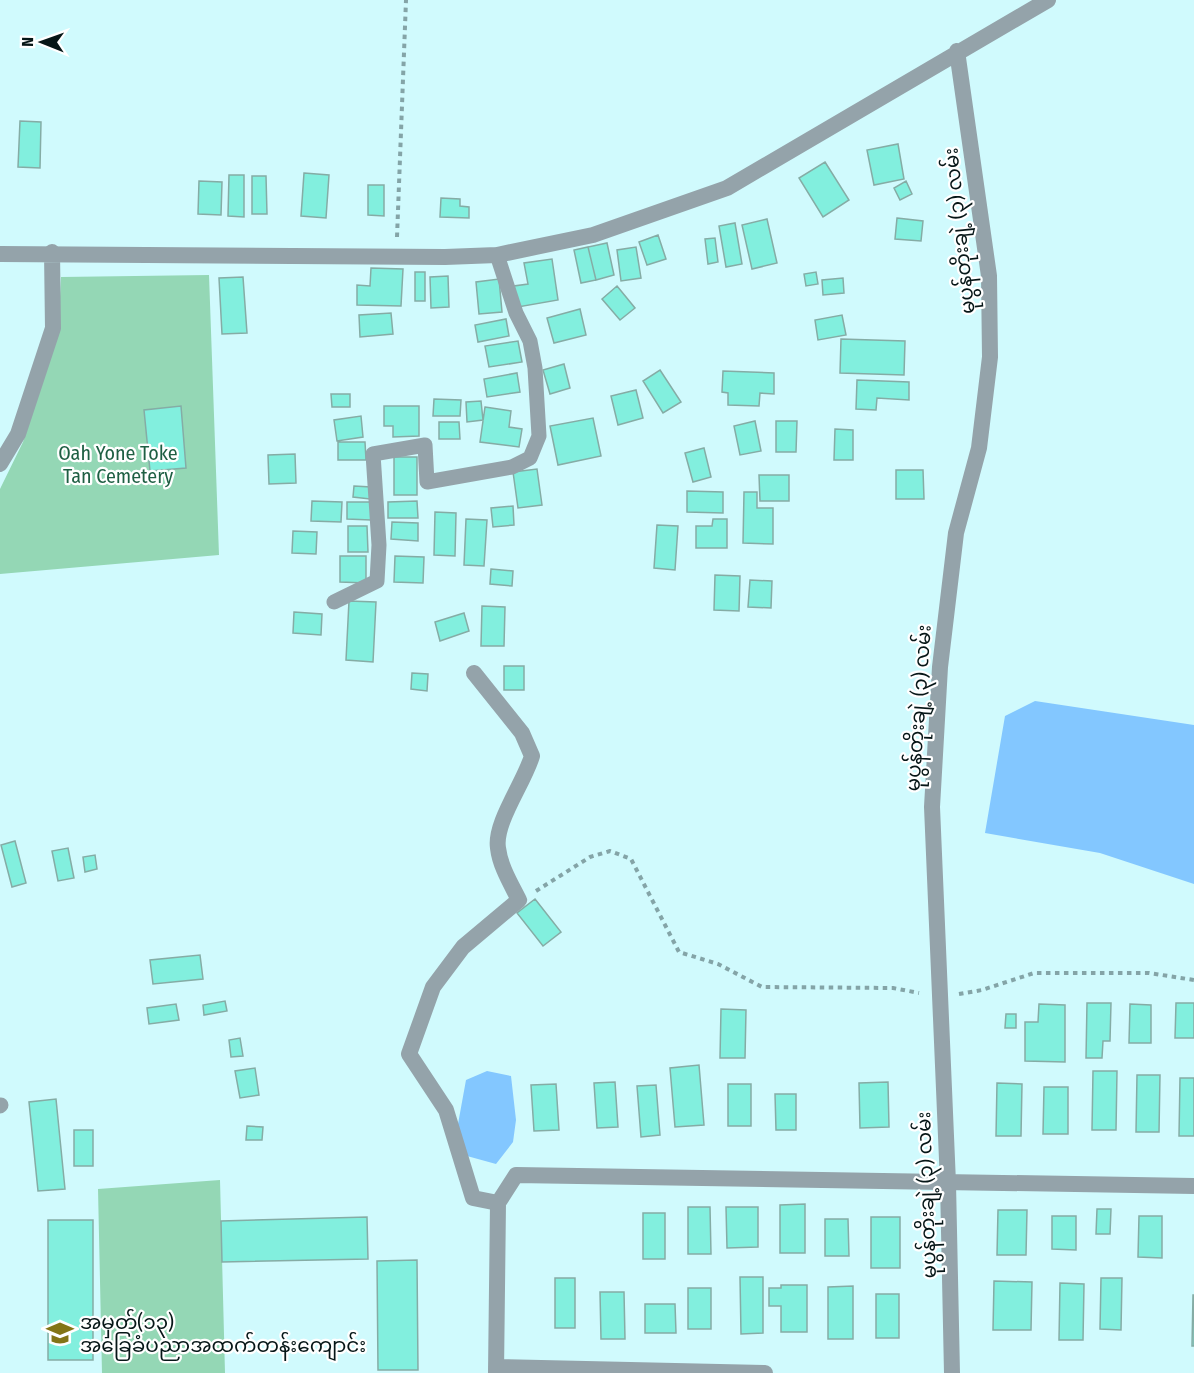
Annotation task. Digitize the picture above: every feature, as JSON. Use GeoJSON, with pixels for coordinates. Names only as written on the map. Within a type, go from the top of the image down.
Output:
{"type":"FeatureCollection","features":[{"type":"Feature","properties":{"kind":"street"},"geometry":{"type":"LineString","coordinates":[[0,254],[52,252],[496,255],[593,235],[727,188],[957,51],[1048,0]]}},
{"type":"Feature","properties":{"kind":"street","name":"မုပွန်တိုးချဲ့ (၃) လမ်း"},"geometry":{"type":"LineString","coordinates":[[952,1373],[948,1183],[932,807],[940,667],[956,533],[979,448],[990,357],[988,276],[957,51]]}},
{"type":"Feature","properties":{"kind":"street"},"geometry":{"type":"LineString","coordinates":[[0,464],[18,434],[53,328],[52,252]]}},
{"type":"Feature","properties":{"kind":"street"},"geometry":{"type":"LineString","coordinates":[[474,673],[522,733],[532,756],[526,777],[498,832],[501,862],[519,900],[464,947],[433,987],[409,1054],[446,1110],[474,1198],[498,1203]]}},
{"type":"Feature","properties":{"kind":"street"},"geometry":{"type":"LineString","coordinates":[[765,1373],[496,1370],[498,1203],[516,1175],[1194,1186]]}},
{"type":"Feature","properties":{"kind":"lane"},"geometry":{"type":"LineString","coordinates":[[334,602],[376,581],[379,545],[373,454],[425,445],[427,482],[512,467],[530,458],[539,436],[535,368],[530,341],[516,314],[496,255]]}},
{"type":"Feature","properties":{"kind":"path"},"geometry":{"type":"LineString","coordinates":[[396,255],[406,0]]}},
{"type":"Feature","properties":{"kind":"path"},"geometry":{"type":"LineString","coordinates":[[519,900],[590,857],[610,851],[632,859],[679,952],[718,964],[762,987],[893,988],[940,997],[982,990],[1034,973],[1149,973],[1194,980]]}},
{"type":"Feature","properties":{"kind":"green space","name":"Oah Yone Toke Tan Cemetery"},"geometry":{"type":"Polygon","coordinates":[[[209,275],[219,555],[0,574],[0,489],[23,442],[58,335],[61,277],[209,275]]]}},
{"type":"Feature","properties":{"kind":"green space"},"geometry":{"type":"Polygon","coordinates":[[[220,1180],[225,1373],[102,1373],[98,1189],[220,1180]]]}},
{"type":"Feature","properties":{"kind":"water"},"geometry":{"type":"Polygon","coordinates":[[[1035,701],[1194,725],[1194,884],[1100,853],[985,833],[1005,716],[1035,701]]]}},
{"type":"Feature","properties":{"kind":"water"},"geometry":{"type":"Polygon","coordinates":[[[487,1071],[511,1076],[516,1120],[513,1142],[496,1164],[467,1156],[456,1135],[466,1080],[487,1071]]]}},
{"type":"Feature","properties":{"kind":"building"},"geometry":{"type":"Polygon","coordinates":[[[20,121],[41,122],[40,168],[18,167],[20,121]]]}},
{"type":"Feature","properties":{"kind":"building"},"geometry":{"type":"Polygon","coordinates":[[[898,144],[904,179],[874,185],[867,150],[898,144]]]}},
{"type":"Feature","properties":{"kind":"building"},"geometry":{"type":"Polygon","coordinates":[[[825,162],[849,200],[823,217],[799,178],[825,162]]]}},
{"type":"Feature","properties":{"kind":"building"},"geometry":{"type":"Polygon","coordinates":[[[304,173],[329,175],[326,218],[301,216],[304,173]]]}},
{"type":"Feature","properties":{"kind":"building"},"geometry":{"type":"Polygon","coordinates":[[[229,175],[244,175],[244,217],[228,216],[229,175]]]}},
{"type":"Feature","properties":{"kind":"building"},"geometry":{"type":"Polygon","coordinates":[[[252,176],[266,176],[267,214],[252,214],[252,176]]]}},
{"type":"Feature","properties":{"kind":"building"},"geometry":{"type":"Polygon","coordinates":[[[199,181],[222,182],[221,215],[198,214],[199,181]]]}},
{"type":"Feature","properties":{"kind":"building"},"geometry":{"type":"Polygon","coordinates":[[[906,181],[912,194],[900,200],[894,188],[906,181]]]}},
{"type":"Feature","properties":{"kind":"building"},"geometry":{"type":"Polygon","coordinates":[[[368,185],[384,185],[384,216],[368,215],[368,185]]]}},
{"type":"Feature","properties":{"kind":"building"},"geometry":{"type":"Polygon","coordinates":[[[441,198],[460,199],[460,206],[469,207],[469,218],[440,217],[441,198]]]}},
{"type":"Feature","properties":{"kind":"building"},"geometry":{"type":"Polygon","coordinates":[[[897,218],[923,221],[921,241],[895,239],[897,218]]]}},
{"type":"Feature","properties":{"kind":"building"},"geometry":{"type":"Polygon","coordinates":[[[767,219],[777,263],[752,269],[742,225],[767,219]]]}},
{"type":"Feature","properties":{"kind":"building"},"geometry":{"type":"Polygon","coordinates":[[[735,223],[742,264],[726,267],[719,226],[735,223]]]}},
{"type":"Feature","properties":{"kind":"building"},"geometry":{"type":"Polygon","coordinates":[[[658,235],[666,259],[647,265],[639,242],[658,235]]]}},
{"type":"Feature","properties":{"kind":"building"},"geometry":{"type":"Polygon","coordinates":[[[715,238],[718,262],[708,264],[705,239],[715,238]]]}},
{"type":"Feature","properties":{"kind":"building"},"geometry":{"type":"Polygon","coordinates":[[[607,243],[614,275],[596,280],[588,247],[607,243]]]}},
{"type":"Feature","properties":{"kind":"building"},"geometry":{"type":"Polygon","coordinates":[[[588,247],[596,280],[581,283],[574,250],[588,247]]]}},
{"type":"Feature","properties":{"kind":"building"},"geometry":{"type":"Polygon","coordinates":[[[636,247],[641,278],[621,281],[617,250],[636,247]]]}},
{"type":"Feature","properties":{"kind":"building"},"geometry":{"type":"Polygon","coordinates":[[[552,259],[558,300],[518,307],[514,286],[528,284],[524,263],[552,259]]]}},
{"type":"Feature","properties":{"kind":"building"},"geometry":{"type":"Polygon","coordinates":[[[371,268],[403,269],[401,306],[357,305],[357,285],[370,286],[371,268]]]}},
{"type":"Feature","properties":{"kind":"building"},"geometry":{"type":"Polygon","coordinates":[[[415,272],[425,272],[425,301],[415,301],[415,272]]]}},
{"type":"Feature","properties":{"kind":"building"},"geometry":{"type":"Polygon","coordinates":[[[816,272],[818,284],[806,286],[804,274],[816,272]]]}},
{"type":"Feature","properties":{"kind":"building"},"geometry":{"type":"Polygon","coordinates":[[[448,276],[449,307],[431,308],[430,277],[448,276]]]}},
{"type":"Feature","properties":{"kind":"building"},"geometry":{"type":"Polygon","coordinates":[[[243,277],[247,333],[222,334],[219,278],[243,277]]]}},
{"type":"Feature","properties":{"kind":"building"},"geometry":{"type":"Polygon","coordinates":[[[843,278],[844,293],[823,295],[822,280],[843,278]]]}},
{"type":"Feature","properties":{"kind":"building"},"geometry":{"type":"Polygon","coordinates":[[[499,279],[502,312],[479,314],[476,282],[499,279]]]}},
{"type":"Feature","properties":{"kind":"building"},"geometry":{"type":"Polygon","coordinates":[[[617,286],[635,308],[620,320],[602,299],[617,286]]]}},
{"type":"Feature","properties":{"kind":"building"},"geometry":{"type":"Polygon","coordinates":[[[580,309],[586,335],[554,343],[547,318],[580,309]]]}},
{"type":"Feature","properties":{"kind":"building"},"geometry":{"type":"Polygon","coordinates":[[[391,313],[393,334],[360,337],[359,315],[391,313]]]}},
{"type":"Feature","properties":{"kind":"building"},"geometry":{"type":"Polygon","coordinates":[[[842,315],[846,335],[818,340],[815,320],[842,315]]]}},
{"type":"Feature","properties":{"kind":"building"},"geometry":{"type":"Polygon","coordinates":[[[506,319],[509,336],[478,342],[475,325],[506,319]]]}},
{"type":"Feature","properties":{"kind":"building"},"geometry":{"type":"Polygon","coordinates":[[[841,339],[905,341],[904,375],[840,373],[841,339]]]}},
{"type":"Feature","properties":{"kind":"building"},"geometry":{"type":"Polygon","coordinates":[[[518,341],[522,362],[489,367],[485,346],[518,341]]]}},
{"type":"Feature","properties":{"kind":"building"},"geometry":{"type":"Polygon","coordinates":[[[564,364],[570,388],[550,394],[543,370],[564,364]]]}},
{"type":"Feature","properties":{"kind":"building"},"geometry":{"type":"Polygon","coordinates":[[[660,370],[681,402],[663,413],[643,381],[660,370]]]}},
{"type":"Feature","properties":{"kind":"building"},"geometry":{"type":"Polygon","coordinates":[[[723,371],[774,373],[774,394],[760,393],[759,406],[728,405],[728,393],[722,392],[723,371]]]}},
{"type":"Feature","properties":{"kind":"building"},"geometry":{"type":"Polygon","coordinates":[[[517,373],[520,392],[487,397],[484,379],[517,373]]]}},
{"type":"Feature","properties":{"kind":"building"},"geometry":{"type":"Polygon","coordinates":[[[857,380],[909,382],[909,400],[877,398],[876,410],[856,409],[857,380]]]}},
{"type":"Feature","properties":{"kind":"building"},"geometry":{"type":"Polygon","coordinates":[[[636,390],[643,418],[618,425],[611,396],[636,390]]]}},
{"type":"Feature","properties":{"kind":"building"},"geometry":{"type":"Polygon","coordinates":[[[331,394],[350,394],[350,407],[332,407],[331,394]]]}},
{"type":"Feature","properties":{"kind":"building"},"geometry":{"type":"Polygon","coordinates":[[[434,399],[461,400],[460,416],[433,416],[434,399]]]}},
{"type":"Feature","properties":{"kind":"building"},"geometry":{"type":"Polygon","coordinates":[[[481,401],[483,420],[467,422],[466,402],[481,401]]]}},
{"type":"Feature","properties":{"kind":"building"},"geometry":{"type":"Polygon","coordinates":[[[181,406],[186,468],[150,471],[144,410],[181,406]]]}},
{"type":"Feature","properties":{"kind":"building"},"geometry":{"type":"Polygon","coordinates":[[[384,406],[419,406],[419,436],[393,437],[393,426],[384,426],[384,406]]]}},
{"type":"Feature","properties":{"kind":"building"},"geometry":{"type":"Polygon","coordinates":[[[485,407],[511,411],[509,427],[522,429],[519,447],[480,442],[485,407]]]}},
{"type":"Feature","properties":{"kind":"building"},"geometry":{"type":"Polygon","coordinates":[[[361,416],[363,437],[337,441],[334,420],[361,416]]]}},
{"type":"Feature","properties":{"kind":"building"},"geometry":{"type":"Polygon","coordinates":[[[593,418],[601,456],[558,465],[550,426],[593,418]]]}},
{"type":"Feature","properties":{"kind":"building"},"geometry":{"type":"Polygon","coordinates":[[[755,421],[761,451],[740,455],[734,426],[755,421]]]}},
{"type":"Feature","properties":{"kind":"building"},"geometry":{"type":"Polygon","coordinates":[[[776,421],[797,421],[796,452],[776,452],[776,421]]]}},
{"type":"Feature","properties":{"kind":"building"},"geometry":{"type":"Polygon","coordinates":[[[439,422],[459,422],[460,439],[439,439],[439,422]]]}},
{"type":"Feature","properties":{"kind":"building"},"geometry":{"type":"Polygon","coordinates":[[[835,429],[853,430],[853,460],[834,460],[835,429]]]}},
{"type":"Feature","properties":{"kind":"building"},"geometry":{"type":"Polygon","coordinates":[[[338,442],[365,442],[366,460],[338,460],[338,442]]]}},
{"type":"Feature","properties":{"kind":"building"},"geometry":{"type":"Polygon","coordinates":[[[704,448],[711,477],[693,482],[685,453],[704,448]]]}},
{"type":"Feature","properties":{"kind":"building"},"geometry":{"type":"Polygon","coordinates":[[[295,454],[296,483],[269,484],[268,455],[295,454]]]}},
{"type":"Feature","properties":{"kind":"building"},"geometry":{"type":"Polygon","coordinates":[[[394,457],[417,457],[417,495],[394,495],[394,457]]]}},
{"type":"Feature","properties":{"kind":"building"},"geometry":{"type":"Polygon","coordinates":[[[537,469],[542,505],[518,508],[513,472],[537,469]]]}},
{"type":"Feature","properties":{"kind":"building"},"geometry":{"type":"Polygon","coordinates":[[[896,470],[923,470],[924,499],[896,499],[896,470]]]}},
{"type":"Feature","properties":{"kind":"building"},"geometry":{"type":"Polygon","coordinates":[[[759,475],[789,475],[789,501],[760,501],[759,475]]]}},
{"type":"Feature","properties":{"kind":"building"},"geometry":{"type":"Polygon","coordinates":[[[354,486],[371,487],[370,499],[353,497],[354,486]]]}},
{"type":"Feature","properties":{"kind":"building"},"geometry":{"type":"Polygon","coordinates":[[[687,491],[723,492],[723,513],[687,512],[687,491]]]}},
{"type":"Feature","properties":{"kind":"building"},"geometry":{"type":"Polygon","coordinates":[[[744,492],[757,492],[757,508],[773,508],[773,544],[743,543],[744,492]]]}},
{"type":"Feature","properties":{"kind":"building"},"geometry":{"type":"Polygon","coordinates":[[[312,501],[342,502],[341,522],[311,521],[312,501]]]}},
{"type":"Feature","properties":{"kind":"building"},"geometry":{"type":"Polygon","coordinates":[[[417,501],[418,518],[388,518],[388,502],[417,501]]]}},
{"type":"Feature","properties":{"kind":"building"},"geometry":{"type":"Polygon","coordinates":[[[347,502],[371,502],[371,520],[347,519],[347,502]]]}},
{"type":"Feature","properties":{"kind":"building"},"geometry":{"type":"Polygon","coordinates":[[[513,506],[514,525],[493,527],[491,508],[513,506]]]}},
{"type":"Feature","properties":{"kind":"building"},"geometry":{"type":"Polygon","coordinates":[[[435,512],[456,513],[455,556],[434,555],[435,512]]]}},
{"type":"Feature","properties":{"kind":"building"},"geometry":{"type":"Polygon","coordinates":[[[466,519],[487,520],[484,566],[464,565],[466,519]]]}},
{"type":"Feature","properties":{"kind":"building"},"geometry":{"type":"Polygon","coordinates":[[[713,519],[727,519],[727,548],[696,548],[696,526],[712,526],[713,519]]]}},
{"type":"Feature","properties":{"kind":"building"},"geometry":{"type":"Polygon","coordinates":[[[392,522],[418,523],[418,541],[391,539],[392,522]]]}},
{"type":"Feature","properties":{"kind":"building"},"geometry":{"type":"Polygon","coordinates":[[[657,525],[678,526],[675,570],[654,568],[657,525]]]}},
{"type":"Feature","properties":{"kind":"building"},"geometry":{"type":"Polygon","coordinates":[[[348,526],[367,526],[368,552],[348,552],[348,526]]]}},
{"type":"Feature","properties":{"kind":"building"},"geometry":{"type":"Polygon","coordinates":[[[293,531],[317,532],[316,554],[292,553],[293,531]]]}},
{"type":"Feature","properties":{"kind":"building"},"geometry":{"type":"Polygon","coordinates":[[[340,556],[366,556],[366,583],[340,582],[340,556]]]}},
{"type":"Feature","properties":{"kind":"building"},"geometry":{"type":"Polygon","coordinates":[[[395,556],[424,557],[423,583],[394,582],[395,556]]]}},
{"type":"Feature","properties":{"kind":"building"},"geometry":{"type":"Polygon","coordinates":[[[491,569],[513,571],[512,586],[490,584],[491,569]]]}},
{"type":"Feature","properties":{"kind":"building"},"geometry":{"type":"Polygon","coordinates":[[[715,575],[740,576],[739,611],[714,610],[715,575]]]}},
{"type":"Feature","properties":{"kind":"building"},"geometry":{"type":"Polygon","coordinates":[[[750,580],[772,581],[771,608],[748,607],[750,580]]]}},
{"type":"Feature","properties":{"kind":"building"},"geometry":{"type":"Polygon","coordinates":[[[349,601],[376,602],[373,662],[346,660],[349,601]]]}},
{"type":"Feature","properties":{"kind":"building"},"geometry":{"type":"Polygon","coordinates":[[[482,606],[505,607],[504,646],[481,646],[482,606]]]}},
{"type":"Feature","properties":{"kind":"building"},"geometry":{"type":"Polygon","coordinates":[[[294,612],[322,614],[321,635],[293,633],[294,612]]]}},
{"type":"Feature","properties":{"kind":"building"},"geometry":{"type":"Polygon","coordinates":[[[464,613],[469,631],[440,641],[435,622],[464,613]]]}},
{"type":"Feature","properties":{"kind":"building"},"geometry":{"type":"Polygon","coordinates":[[[504,666],[524,666],[524,690],[504,690],[504,666]]]}},
{"type":"Feature","properties":{"kind":"building"},"geometry":{"type":"Polygon","coordinates":[[[412,673],[428,674],[427,691],[411,689],[412,673]]]}},
{"type":"Feature","properties":{"kind":"building"},"geometry":{"type":"Polygon","coordinates":[[[15,841],[26,883],[12,887],[1,845],[15,841]]]}},
{"type":"Feature","properties":{"kind":"building"},"geometry":{"type":"Polygon","coordinates":[[[68,848],[74,878],[58,881],[52,851],[68,848]]]}},
{"type":"Feature","properties":{"kind":"building"},"geometry":{"type":"Polygon","coordinates":[[[95,855],[97,869],[85,872],[83,857],[95,855]]]}},
{"type":"Feature","properties":{"kind":"building"},"geometry":{"type":"Polygon","coordinates":[[[535,899],[561,932],[543,946],[517,913],[535,899]]]}},
{"type":"Feature","properties":{"kind":"building"},"geometry":{"type":"Polygon","coordinates":[[[200,955],[203,979],[153,984],[150,960],[200,955]]]}},
{"type":"Feature","properties":{"kind":"building"},"geometry":{"type":"Polygon","coordinates":[[[225,1001],[227,1011],[204,1015],[203,1005],[225,1001]]]}},
{"type":"Feature","properties":{"kind":"building"},"geometry":{"type":"Polygon","coordinates":[[[1087,1003],[1111,1003],[1110,1041],[1103,1041],[1102,1058],[1086,1058],[1087,1003]]]}},
{"type":"Feature","properties":{"kind":"building"},"geometry":{"type":"Polygon","coordinates":[[[1176,1003],[1194,1003],[1194,1038],[1175,1038],[1176,1003]]]}},
{"type":"Feature","properties":{"kind":"building"},"geometry":{"type":"Polygon","coordinates":[[[176,1004],[179,1020],[149,1024],[147,1008],[176,1004]]]}},
{"type":"Feature","properties":{"kind":"building"},"geometry":{"type":"Polygon","coordinates":[[[1039,1004],[1065,1005],[1065,1062],[1025,1061],[1025,1022],[1038,1022],[1039,1004]]]}},
{"type":"Feature","properties":{"kind":"building"},"geometry":{"type":"Polygon","coordinates":[[[1130,1004],[1151,1005],[1151,1043],[1129,1043],[1130,1004]]]}},
{"type":"Feature","properties":{"kind":"building"},"geometry":{"type":"Polygon","coordinates":[[[721,1009],[746,1010],[745,1058],[720,1058],[721,1009]]]}},
{"type":"Feature","properties":{"kind":"building"},"geometry":{"type":"Polygon","coordinates":[[[1006,1014],[1016,1014],[1016,1028],[1005,1028],[1006,1014]]]}},
{"type":"Feature","properties":{"kind":"building"},"geometry":{"type":"Polygon","coordinates":[[[240,1038],[243,1056],[231,1057],[229,1040],[240,1038]]]}},
{"type":"Feature","properties":{"kind":"building"},"geometry":{"type":"Polygon","coordinates":[[[699,1065],[704,1125],[675,1127],[670,1068],[699,1065]]]}},
{"type":"Feature","properties":{"kind":"building"},"geometry":{"type":"Polygon","coordinates":[[[255,1068],[259,1095],[240,1098],[235,1071],[255,1068]]]}},
{"type":"Feature","properties":{"kind":"building"},"geometry":{"type":"Polygon","coordinates":[[[1093,1071],[1117,1071],[1116,1130],[1092,1130],[1093,1071]]]}},
{"type":"Feature","properties":{"kind":"building"},"geometry":{"type":"Polygon","coordinates":[[[1137,1075],[1160,1075],[1159,1132],[1136,1132],[1137,1075]]]}},
{"type":"Feature","properties":{"kind":"building"},"geometry":{"type":"Polygon","coordinates":[[[1180,1078],[1194,1078],[1194,1136],[1179,1136],[1180,1078]]]}},
{"type":"Feature","properties":{"kind":"building"},"geometry":{"type":"Polygon","coordinates":[[[615,1082],[618,1127],[597,1128],[594,1083],[615,1082]]]}},
{"type":"Feature","properties":{"kind":"building"},"geometry":{"type":"Polygon","coordinates":[[[888,1082],[889,1127],[860,1128],[859,1083],[888,1082]]]}},
{"type":"Feature","properties":{"kind":"building"},"geometry":{"type":"Polygon","coordinates":[[[997,1083],[1022,1084],[1021,1136],[996,1136],[997,1083]]]}},
{"type":"Feature","properties":{"kind":"building"},"geometry":{"type":"Polygon","coordinates":[[[556,1084],[559,1130],[534,1131],[531,1085],[556,1084]]]}},
{"type":"Feature","properties":{"kind":"building"},"geometry":{"type":"Polygon","coordinates":[[[728,1084],[751,1084],[751,1126],[728,1126],[728,1084]]]}},
{"type":"Feature","properties":{"kind":"building"},"geometry":{"type":"Polygon","coordinates":[[[656,1085],[660,1135],[641,1137],[637,1086],[656,1085]]]}},
{"type":"Feature","properties":{"kind":"building"},"geometry":{"type":"Polygon","coordinates":[[[1044,1087],[1068,1087],[1068,1134],[1043,1134],[1044,1087]]]}},
{"type":"Feature","properties":{"kind":"building"},"geometry":{"type":"Polygon","coordinates":[[[775,1094],[796,1094],[796,1130],[776,1130],[775,1094]]]}},
{"type":"Feature","properties":{"kind":"building"},"geometry":{"type":"Polygon","coordinates":[[[56,1099],[65,1189],[38,1191],[29,1102],[56,1099]]]}},
{"type":"Feature","properties":{"kind":"building"},"geometry":{"type":"Polygon","coordinates":[[[247,1126],[263,1127],[262,1140],[246,1140],[247,1126]]]}},
{"type":"Feature","properties":{"kind":"building"},"geometry":{"type":"Polygon","coordinates":[[[74,1130],[93,1130],[93,1166],[74,1166],[74,1130]]]}},
{"type":"Feature","properties":{"kind":"building"},"geometry":{"type":"Polygon","coordinates":[[[805,1204],[805,1253],[780,1253],[780,1205],[805,1204]]]}},
{"type":"Feature","properties":{"kind":"building"},"geometry":{"type":"Polygon","coordinates":[[[688,1207],[710,1207],[711,1254],[688,1254],[688,1207]]]}},
{"type":"Feature","properties":{"kind":"building"},"geometry":{"type":"Polygon","coordinates":[[[726,1207],[758,1207],[758,1247],[727,1248],[726,1207]]]}},
{"type":"Feature","properties":{"kind":"building"},"geometry":{"type":"Polygon","coordinates":[[[1097,1209],[1111,1209],[1110,1234],[1096,1234],[1097,1209]]]}},
{"type":"Feature","properties":{"kind":"building"},"geometry":{"type":"Polygon","coordinates":[[[998,1210],[1027,1210],[1026,1255],[997,1255],[998,1210]]]}},
{"type":"Feature","properties":{"kind":"building"},"geometry":{"type":"Polygon","coordinates":[[[643,1213],[665,1213],[665,1259],[643,1259],[643,1213]]]}},
{"type":"Feature","properties":{"kind":"building"},"geometry":{"type":"Polygon","coordinates":[[[1052,1216],[1076,1216],[1076,1250],[1052,1249],[1052,1216]]]}},
{"type":"Feature","properties":{"kind":"building"},"geometry":{"type":"Polygon","coordinates":[[[1139,1216],[1162,1216],[1162,1258],[1138,1257],[1139,1216]]]}},
{"type":"Feature","properties":{"kind":"building"},"geometry":{"type":"Polygon","coordinates":[[[367,1217],[368,1259],[222,1262],[221,1221],[367,1217]]]}},
{"type":"Feature","properties":{"kind":"building"},"geometry":{"type":"Polygon","coordinates":[[[871,1217],[900,1217],[900,1268],[871,1268],[871,1217]]]}},
{"type":"Feature","properties":{"kind":"building"},"geometry":{"type":"Polygon","coordinates":[[[825,1219],[848,1219],[849,1256],[825,1256],[825,1219]]]}},
{"type":"Feature","properties":{"kind":"building"},"geometry":{"type":"Polygon","coordinates":[[[48,1220],[93,1220],[93,1360],[48,1360],[48,1220]]]}},
{"type":"Feature","properties":{"kind":"building"},"geometry":{"type":"Polygon","coordinates":[[[417,1260],[418,1370],[378,1370],[377,1261],[417,1260]]]}},
{"type":"Feature","properties":{"kind":"building"},"geometry":{"type":"Polygon","coordinates":[[[740,1277],[763,1277],[763,1333],[741,1334],[740,1277]]]}},
{"type":"Feature","properties":{"kind":"building"},"geometry":{"type":"Polygon","coordinates":[[[555,1278],[575,1278],[575,1328],[555,1328],[555,1278]]]}},
{"type":"Feature","properties":{"kind":"building"},"geometry":{"type":"Polygon","coordinates":[[[1101,1278],[1122,1278],[1121,1330],[1100,1329],[1101,1278]]]}},
{"type":"Feature","properties":{"kind":"building"},"geometry":{"type":"Polygon","coordinates":[[[994,1281],[1032,1282],[1031,1330],[993,1330],[994,1281]]]}},
{"type":"Feature","properties":{"kind":"building"},"geometry":{"type":"Polygon","coordinates":[[[1060,1283],[1084,1284],[1083,1340],[1059,1340],[1060,1283]]]}},
{"type":"Feature","properties":{"kind":"building"},"geometry":{"type":"Polygon","coordinates":[[[781,1285],[807,1285],[807,1332],[781,1332],[781,1306],[769,1306],[769,1288],[781,1288],[781,1285]]]}},
{"type":"Feature","properties":{"kind":"building"},"geometry":{"type":"Polygon","coordinates":[[[853,1286],[853,1339],[828,1339],[828,1287],[853,1286]]]}},
{"type":"Feature","properties":{"kind":"building"},"geometry":{"type":"Polygon","coordinates":[[[688,1288],[711,1288],[711,1329],[688,1329],[688,1288]]]}},
{"type":"Feature","properties":{"kind":"building"},"geometry":{"type":"Polygon","coordinates":[[[600,1292],[624,1292],[625,1339],[601,1339],[600,1292]]]}},
{"type":"Feature","properties":{"kind":"building"},"geometry":{"type":"Polygon","coordinates":[[[876,1294],[899,1294],[899,1338],[876,1338],[876,1294]]]}},
{"type":"Feature","properties":{"kind":"building"},"geometry":{"type":"Polygon","coordinates":[[[1193,1295],[1194,1346],[1192,1346],[1193,1295]]]}},
{"type":"Feature","properties":{"kind":"building"},"geometry":{"type":"Polygon","coordinates":[[[645,1304],[675,1304],[676,1333],[645,1333],[645,1304]]]}},
{"type":"Feature","properties":{"kind":"place","name":"အမှတ်(၁၃) အခြေခံပညာအထက်တန်းကျောင်း"},"geometry":{"type":"Point","coordinates":[60,1333]}}]}
